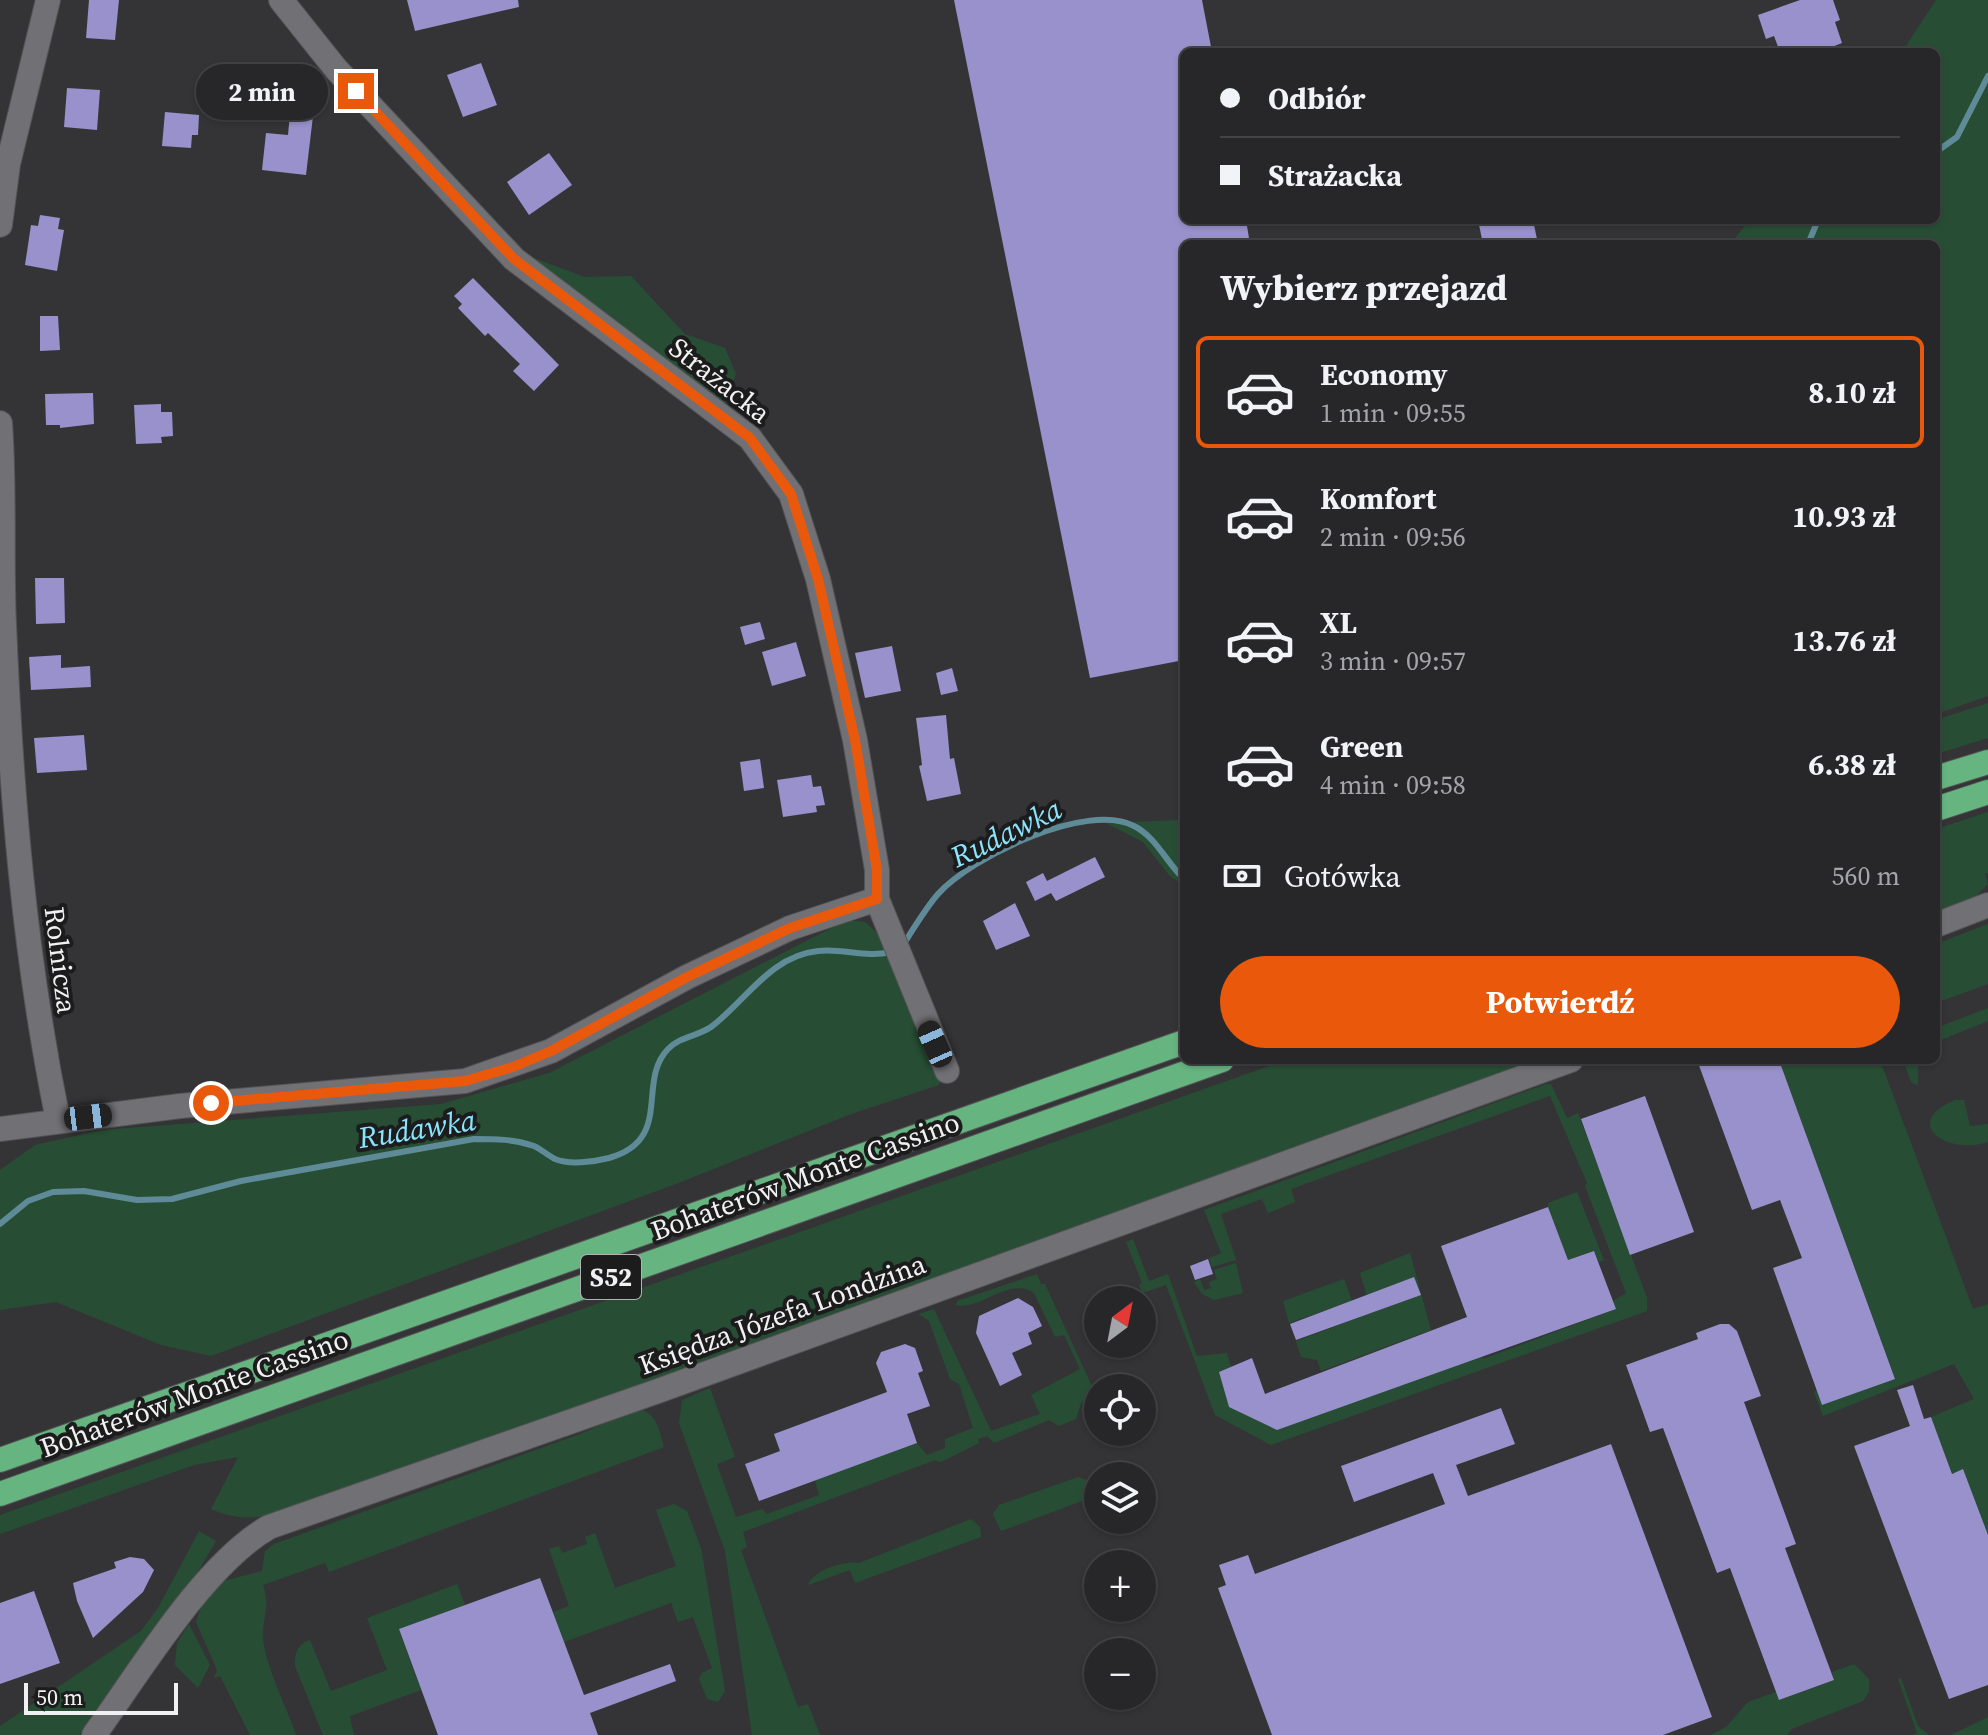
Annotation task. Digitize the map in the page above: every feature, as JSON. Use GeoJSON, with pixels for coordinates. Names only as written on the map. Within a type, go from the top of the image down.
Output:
{"type":"FeatureCollection","features":[{"type":"Feature","properties":{"kind":"highway"},"geometry":{"type":"LineString","coordinates":[[1940,777],[1988,762]]}},
{"type":"Feature","properties":{"kind":"highway"},"geometry":{"type":"LineString","coordinates":[[1940,808],[1988,792]]}},
{"type":"Feature","properties":{"kind":"highway","name":"Bohaterów Monte Cassino"},"geometry":{"type":"LineString","coordinates":[[0,1460],[1180,1043]]}},
{"type":"Feature","properties":{"kind":"highway","name":"Bohaterów Monte Cassino"},"geometry":{"type":"LineString","coordinates":[[0,1494],[1211,1064]]}},
{"type":"Feature","properties":{"kind":"street"},"geometry":{"type":"LineString","coordinates":[[0,225],[8,164],[48,0]]}},
{"type":"Feature","properties":{"kind":"street","name":"Strażacka"},"geometry":{"type":"LineString","coordinates":[[281,0],[336,69],[514,259],[750,438],[791,494],[818,579],[855,740],[877,870],[877,899],[947,1071]]}},
{"type":"Feature","properties":{"kind":"street","name":"Rolnicza"},"geometry":{"type":"LineString","coordinates":[[0,423],[3,620],[16,838],[35,1010],[58,1120]]}},
{"type":"Feature","properties":{"kind":"street"},"geometry":{"type":"LineString","coordinates":[[0,1129],[180,1106],[465,1081],[551,1051],[687,977],[790,928],[877,899]]}},
{"type":"Feature","properties":{"kind":"street"},"geometry":{"type":"LineString","coordinates":[[1940,923],[1988,905]]}},
{"type":"Feature","properties":{"kind":"street","name":"Księdza Józefa Londzina"},"geometry":{"type":"LineString","coordinates":[[94,1735],[187,1609],[232,1555],[269,1527],[658,1391],[1560,1064]]}},
{"type":"Feature","properties":{"kind":"green space"},"geometry":{"type":"Polygon","coordinates":[[[1936,0],[1988,0],[1988,696],[1940,713],[1940,240],[1733,240],[1747,224],[1940,224],[1940,48],[1905,48],[1936,0]]]}},
{"type":"Feature","properties":{"kind":"green space"},"geometry":{"type":"Polygon","coordinates":[[[520,253],[585,277],[631,276],[685,334],[725,348],[736,374],[724,407],[520,253]]]}},
{"type":"Feature","properties":{"kind":"green space"},"geometry":{"type":"Polygon","coordinates":[[[1988,703],[1988,738],[1940,753],[1940,719],[1988,703]]]}},
{"type":"Feature","properties":{"kind":"green space"},"geometry":{"type":"Polygon","coordinates":[[[1988,812],[1988,873],[1985,873],[1988,884],[1974,898],[1940,913],[1940,828],[1988,812]]]}},
{"type":"Feature","properties":{"kind":"green space"},"geometry":{"type":"Polygon","coordinates":[[[1180,820],[1180,883],[1169,875],[1143,842],[1106,823],[1180,820]]]}},
{"type":"Feature","properties":{"kind":"green space"},"geometry":{"type":"Polygon","coordinates":[[[847,920],[865,922],[883,938],[942,1077],[939,1085],[851,1114],[681,1182],[211,1356],[161,1345],[56,1302],[0,1310],[0,1170],[35,1145],[102,1130],[441,1104],[549,1073],[847,920]]]}},
{"type":"Feature","properties":{"kind":"green space"},"geometry":{"type":"Polygon","coordinates":[[[1988,924],[1988,984],[1940,1002],[1940,942],[1988,924]]]}},
{"type":"Feature","properties":{"kind":"green space"},"geometry":{"type":"Polygon","coordinates":[[[1988,1008],[1988,1021],[1940,1040],[1940,1026],[1988,1008]]]}},
{"type":"Feature","properties":{"kind":"green space"},"geometry":{"type":"Polygon","coordinates":[[[1275,1064],[1534,1064],[655,1384],[280,1513],[245,1517],[211,1509],[238,1457],[194,1465],[0,1534],[0,1515],[1275,1064]]]}},
{"type":"Feature","properties":{"kind":"green space"},"geometry":{"type":"Polygon","coordinates":[[[1780,1064],[1881,1064],[1973,1309],[1988,1304],[1988,1535],[1963,1470],[1952,1474],[1931,1417],[1974,1399],[1954,1364],[1823,1416],[1814,1392],[1817,1390],[1822,1405],[1895,1378],[1780,1064]]]}},
{"type":"Feature","properties":{"kind":"green space"},"geometry":{"type":"Polygon","coordinates":[[[1904,1064],[1918,1064],[1918,1086],[1911,1082],[1904,1064]]]}},
{"type":"Feature","properties":{"kind":"green space"},"geometry":{"type":"Polygon","coordinates":[[[1551,1084],[1567,1118],[1578,1113],[1647,1298],[1647,1311],[1271,1445],[1215,1415],[1166,1285],[1156,1288],[1139,1286],[1142,1283],[1126,1242],[1133,1239],[1149,1281],[1168,1274],[1197,1356],[1227,1353],[1231,1367],[1219,1372],[1229,1407],[1481,1355],[1483,1359],[1616,1309],[1613,1301],[1626,1293],[1585,1186],[1587,1183],[1550,1096],[1291,1189],[1295,1202],[1268,1213],[1262,1199],[1221,1214],[1236,1260],[1212,1267],[1209,1258],[1221,1253],[1204,1210],[1551,1084]]]}},
{"type":"Feature","properties":{"kind":"green space"},"geometry":{"type":"Polygon","coordinates":[[[1955,1100],[1964,1100],[1970,1126],[1988,1124],[1988,1142],[1957,1144],[1944,1141],[1935,1134],[1930,1127],[1931,1118],[1955,1100]]]}},
{"type":"Feature","properties":{"kind":"green space"},"geometry":{"type":"Polygon","coordinates":[[[1577,1192],[1604,1260],[1599,1262],[1594,1251],[1568,1260],[1548,1207],[1548,1203],[1577,1192]]]}},
{"type":"Feature","properties":{"kind":"green space"},"geometry":{"type":"Polygon","coordinates":[[[1410,1253],[1431,1330],[1321,1371],[1317,1360],[1301,1357],[1296,1341],[1420,1295],[1367,1296],[1360,1273],[1410,1253]]]}},
{"type":"Feature","properties":{"kind":"green space"},"geometry":{"type":"Polygon","coordinates":[[[1236,1263],[1243,1293],[1214,1300],[1202,1294],[1194,1282],[1200,1279],[1204,1290],[1211,1288],[1209,1282],[1217,1279],[1214,1270],[1236,1263]]]}},
{"type":"Feature","properties":{"kind":"green space"},"geometry":{"type":"Polygon","coordinates":[[[1037,1274],[1041,1284],[1045,1284],[1086,1374],[1084,1401],[1076,1419],[1059,1426],[1049,1420],[994,1443],[987,1436],[978,1439],[979,1443],[941,1462],[935,1460],[743,1532],[747,1547],[741,1550],[798,1707],[808,1704],[820,1735],[752,1735],[725,1551],[679,1423],[682,1400],[710,1388],[735,1457],[717,1464],[736,1517],[762,1509],[767,1514],[819,1495],[815,1480],[917,1443],[927,1455],[945,1448],[945,1439],[973,1428],[959,1384],[950,1379],[929,1321],[919,1314],[934,1309],[991,1431],[1040,1414],[1031,1395],[1080,1369],[1064,1335],[1055,1337],[1034,1293],[1015,1289],[965,1306],[956,1305],[957,1301],[1037,1274]]]}},
{"type":"Feature","properties":{"kind":"green space"},"geometry":{"type":"Polygon","coordinates":[[[1344,1279],[1352,1301],[1289,1323],[1283,1301],[1344,1279]]]}},
{"type":"Feature","properties":{"kind":"green space"},"geometry":{"type":"Polygon","coordinates":[[[639,1409],[654,1419],[664,1447],[329,1572],[325,1563],[263,1585],[266,1602],[264,1646],[296,1735],[250,1735],[220,1676],[214,1678],[217,1670],[196,1622],[201,1607],[219,1582],[262,1571],[265,1551],[274,1544],[580,1434],[639,1409]]]}},
{"type":"Feature","properties":{"kind":"green space"},"geometry":{"type":"Polygon","coordinates":[[[1078,1477],[1084,1479],[1084,1500],[1001,1531],[993,1514],[999,1505],[1078,1477]]]}},
{"type":"Feature","properties":{"kind":"green space"},"geometry":{"type":"Polygon","coordinates":[[[674,1504],[687,1511],[701,1548],[725,1691],[718,1702],[707,1699],[699,1679],[702,1673],[712,1668],[693,1617],[678,1622],[671,1603],[564,1642],[553,1612],[569,1606],[549,1549],[559,1546],[562,1553],[587,1544],[585,1537],[595,1533],[615,1588],[676,1566],[656,1510],[674,1504]]]}},
{"type":"Feature","properties":{"kind":"green space"},"geometry":{"type":"Polygon","coordinates":[[[971,1519],[980,1527],[981,1537],[855,1583],[850,1570],[808,1585],[816,1575],[830,1567],[859,1563],[971,1519]]]}},
{"type":"Feature","properties":{"kind":"green space"},"geometry":{"type":"Polygon","coordinates":[[[199,1531],[216,1541],[180,1602],[80,1735],[0,1735],[0,1726],[141,1631],[158,1608],[199,1531]]]}},
{"type":"Feature","properties":{"kind":"green space"},"geometry":{"type":"Polygon","coordinates":[[[457,1584],[465,1605],[399,1630],[421,1690],[350,1716],[354,1735],[323,1735],[295,1666],[300,1646],[310,1640],[331,1691],[387,1670],[367,1618],[457,1584]]]}},
{"type":"Feature","properties":{"kind":"green space"},"geometry":{"type":"Polygon","coordinates":[[[189,1624],[210,1665],[198,1688],[175,1665],[177,1643],[189,1624]]]}},
{"type":"Feature","properties":{"kind":"green space"},"geometry":{"type":"Polygon","coordinates":[[[1854,1664],[1869,1679],[1869,1692],[1863,1701],[1792,1729],[1787,1735],[1711,1735],[1726,1727],[1748,1702],[1776,1692],[1780,1700],[1834,1680],[1832,1672],[1854,1664]]]}},
{"type":"Feature","properties":{"kind":"green space"},"geometry":{"type":"Polygon","coordinates":[[[1901,1678],[1918,1726],[1929,1735],[1913,1735],[1917,1733],[1898,1679],[1901,1678]]]}},
{"type":"Feature","properties":{"kind":"green space"},"geometry":{"type":"Polygon","coordinates":[[[1988,1717],[1988,1735],[1951,1735],[1988,1717]]]}},
{"type":"Feature","properties":{"kind":"building"},"geometry":{"type":"Polygon","coordinates":[[[89,0],[119,0],[115,40],[86,38],[89,0]]]}},
{"type":"Feature","properties":{"kind":"building"},"geometry":{"type":"Polygon","coordinates":[[[407,0],[518,0],[519,7],[415,31],[407,0]]]}},
{"type":"Feature","properties":{"kind":"building"},"geometry":{"type":"Polygon","coordinates":[[[954,0],[1202,0],[1211,48],[1180,48],[1180,224],[1247,224],[1249,240],[1180,240],[1180,661],[1090,678],[954,0]]]}},
{"type":"Feature","properties":{"kind":"building"},"geometry":{"type":"Polygon","coordinates":[[[1800,0],[1833,0],[1840,20],[1835,22],[1842,43],[1830,48],[1778,48],[1774,36],[1766,39],[1758,15],[1800,0]]]}},
{"type":"Feature","properties":{"kind":"building"},"geometry":{"type":"Polygon","coordinates":[[[481,63],[497,105],[463,117],[447,75],[481,63]]]}},
{"type":"Feature","properties":{"kind":"building"},"geometry":{"type":"Polygon","coordinates":[[[67,88],[100,90],[97,130],[64,127],[67,88]]]}},
{"type":"Feature","properties":{"kind":"building"},"geometry":{"type":"Polygon","coordinates":[[[165,112],[199,115],[198,135],[192,135],[191,148],[162,146],[165,112]]]}},
{"type":"Feature","properties":{"kind":"building"},"geometry":{"type":"Polygon","coordinates":[[[290,113],[313,116],[306,175],[262,170],[266,133],[288,135],[290,113]]]}},
{"type":"Feature","properties":{"kind":"building"},"geometry":{"type":"Polygon","coordinates":[[[549,153],[572,185],[529,215],[507,182],[549,153]]]}},
{"type":"Feature","properties":{"kind":"building"},"geometry":{"type":"Polygon","coordinates":[[[40,215],[60,218],[58,229],[64,230],[57,271],[25,265],[31,225],[38,226],[40,215]]]}},
{"type":"Feature","properties":{"kind":"building"},"geometry":{"type":"Polygon","coordinates":[[[1479,224],[1534,224],[1537,240],[1482,240],[1479,224]]]}},
{"type":"Feature","properties":{"kind":"building"},"geometry":{"type":"Polygon","coordinates":[[[473,278],[559,365],[534,391],[513,371],[520,364],[488,333],[485,336],[458,308],[462,304],[454,296],[473,278]]]}},
{"type":"Feature","properties":{"kind":"building"},"geometry":{"type":"Polygon","coordinates":[[[40,316],[58,316],[60,350],[40,351],[40,316]]]}},
{"type":"Feature","properties":{"kind":"building"},"geometry":{"type":"Polygon","coordinates":[[[93,393],[94,424],[60,428],[60,425],[46,425],[45,394],[93,393]]]}},
{"type":"Feature","properties":{"kind":"building"},"geometry":{"type":"Polygon","coordinates":[[[161,404],[161,412],[172,412],[173,436],[161,437],[162,443],[136,444],[134,405],[161,404]]]}},
{"type":"Feature","properties":{"kind":"building"},"geometry":{"type":"Polygon","coordinates":[[[35,578],[64,578],[65,623],[36,624],[35,578]]]}},
{"type":"Feature","properties":{"kind":"building"},"geometry":{"type":"Polygon","coordinates":[[[760,622],[765,639],[745,645],[740,627],[760,622]]]}},
{"type":"Feature","properties":{"kind":"building"},"geometry":{"type":"Polygon","coordinates":[[[796,642],[806,676],[772,686],[762,652],[796,642]]]}},
{"type":"Feature","properties":{"kind":"building"},"geometry":{"type":"Polygon","coordinates":[[[892,646],[901,691],[865,698],[855,653],[892,646]]]}},
{"type":"Feature","properties":{"kind":"building"},"geometry":{"type":"Polygon","coordinates":[[[61,655],[61,668],[90,666],[91,687],[31,690],[29,657],[61,655]]]}},
{"type":"Feature","properties":{"kind":"building"},"geometry":{"type":"Polygon","coordinates":[[[952,668],[958,691],[941,695],[936,673],[952,668]]]}},
{"type":"Feature","properties":{"kind":"building"},"geometry":{"type":"Polygon","coordinates":[[[946,715],[950,759],[954,758],[961,794],[927,801],[919,766],[922,765],[916,718],[946,715]]]}},
{"type":"Feature","properties":{"kind":"building"},"geometry":{"type":"Polygon","coordinates":[[[84,735],[87,770],[37,773],[34,738],[84,735]]]}},
{"type":"Feature","properties":{"kind":"building"},"geometry":{"type":"Polygon","coordinates":[[[760,759],[764,788],[744,791],[740,762],[760,759]]]}},
{"type":"Feature","properties":{"kind":"building"},"geometry":{"type":"Polygon","coordinates":[[[811,775],[813,787],[821,786],[825,805],[816,806],[817,812],[783,817],[777,780],[811,775]]]}},
{"type":"Feature","properties":{"kind":"building"},"geometry":{"type":"Polygon","coordinates":[[[1095,857],[1105,877],[1056,901],[1051,893],[1035,901],[1026,882],[1043,873],[1047,881],[1095,857]]]}},
{"type":"Feature","properties":{"kind":"building"},"geometry":{"type":"Polygon","coordinates":[[[1015,903],[1030,936],[996,950],[983,921],[1015,903]]]}},
{"type":"Feature","properties":{"kind":"building"},"geometry":{"type":"Polygon","coordinates":[[[1698,1064],[1780,1064],[1895,1379],[1822,1405],[1773,1268],[1802,1258],[1780,1200],[1752,1210],[1698,1064]]]}},
{"type":"Feature","properties":{"kind":"building"},"geometry":{"type":"Polygon","coordinates":[[[1645,1096],[1694,1232],[1630,1255],[1581,1119],[1645,1096]]]}},
{"type":"Feature","properties":{"kind":"building"},"geometry":{"type":"Polygon","coordinates":[[[1548,1207],[1568,1260],[1594,1251],[1616,1309],[1277,1430],[1229,1407],[1219,1372],[1252,1358],[1265,1394],[1467,1317],[1441,1246],[1548,1207]]]}},
{"type":"Feature","properties":{"kind":"building"},"geometry":{"type":"Polygon","coordinates":[[[1208,1259],[1213,1274],[1195,1280],[1190,1266],[1208,1259]]]}},
{"type":"Feature","properties":{"kind":"building"},"geometry":{"type":"Polygon","coordinates":[[[1414,1277],[1421,1295],[1296,1340],[1290,1324],[1414,1277]]]}},
{"type":"Feature","properties":{"kind":"building"},"geometry":{"type":"Polygon","coordinates":[[[1018,1298],[1033,1307],[1042,1326],[1028,1333],[1032,1344],[1012,1353],[1022,1375],[1000,1386],[976,1333],[979,1316],[1018,1298]]]}},
{"type":"Feature","properties":{"kind":"building"},"geometry":{"type":"Polygon","coordinates":[[[1729,1324],[1737,1331],[1761,1396],[1744,1402],[1796,1544],[1785,1548],[1834,1680],[1779,1700],[1730,1568],[1717,1573],[1663,1428],[1650,1432],[1626,1365],[1698,1339],[1696,1333],[1729,1324]]]}},
{"type":"Feature","properties":{"kind":"building"},"geometry":{"type":"Polygon","coordinates":[[[905,1344],[915,1348],[923,1371],[918,1373],[930,1406],[907,1414],[917,1443],[759,1501],[745,1464],[780,1451],[774,1434],[887,1392],[876,1363],[881,1352],[905,1344]]]}},
{"type":"Feature","properties":{"kind":"building"},"geometry":{"type":"Polygon","coordinates":[[[1913,1385],[1924,1419],[1931,1417],[1952,1474],[1963,1469],[1988,1535],[1988,1685],[1949,1699],[1854,1446],[1910,1426],[1897,1390],[1913,1385]]]}},
{"type":"Feature","properties":{"kind":"building"},"geometry":{"type":"Polygon","coordinates":[[[1501,1408],[1515,1444],[1456,1465],[1468,1496],[1611,1444],[1712,1717],[1663,1735],[1272,1735],[1218,1588],[1226,1585],[1219,1565],[1248,1555],[1255,1574],[1445,1504],[1433,1473],[1354,1502],[1341,1466],[1501,1408]]]}},
{"type":"Feature","properties":{"kind":"building"},"geometry":{"type":"Polygon","coordinates":[[[130,1557],[144,1559],[154,1570],[143,1592],[93,1638],[73,1583],[116,1568],[114,1562],[130,1557]]]}},
{"type":"Feature","properties":{"kind":"building"},"geometry":{"type":"Polygon","coordinates":[[[540,1578],[584,1695],[670,1664],[676,1681],[590,1713],[598,1735],[438,1735],[399,1629],[540,1578]]]}},
{"type":"Feature","properties":{"kind":"building"},"geometry":{"type":"Polygon","coordinates":[[[34,1591],[60,1663],[0,1684],[0,1603],[34,1591]]]}},
{"type":"Feature","properties":{"kind":"waterway","name":"Rudawka"},"geometry":{"type":"LineString","coordinates":[[1940,149],[1957,137],[1988,76]]}},
{"type":"Feature","properties":{"kind":"waterway","name":"Rudawka"},"geometry":{"type":"LineString","coordinates":[[1810,240],[1816,224]]}},
{"type":"Feature","properties":{"kind":"waterway","name":"Rudawka"},"geometry":{"type":"LineString","coordinates":[[903,945],[933,900],[954,879],[1002,850],[1060,827],[1113,820],[1134,826],[1155,843],[1180,874]]}},
{"type":"Feature","properties":{"kind":"waterway","name":"Rudawka"},"geometry":{"type":"LineString","coordinates":[[0,1224],[28,1201],[53,1192],[84,1191],[137,1200],[172,1199],[241,1181],[474,1139],[526,1144],[567,1162],[609,1158],[629,1150],[641,1138],[648,1124],[654,1077],[668,1049],[711,1027],[772,970],[786,961],[818,951],[890,952]]}},
{"type":"Feature","properties":{"kind":"route"},"geometry":{"type":"LineString","coordinates":[[211,1103],[465,1081],[513,1067],[551,1051],[687,977],[790,928],[877,899],[877,870],[855,740],[818,579],[791,494],[750,438],[514,259],[356,91]]}}]}
